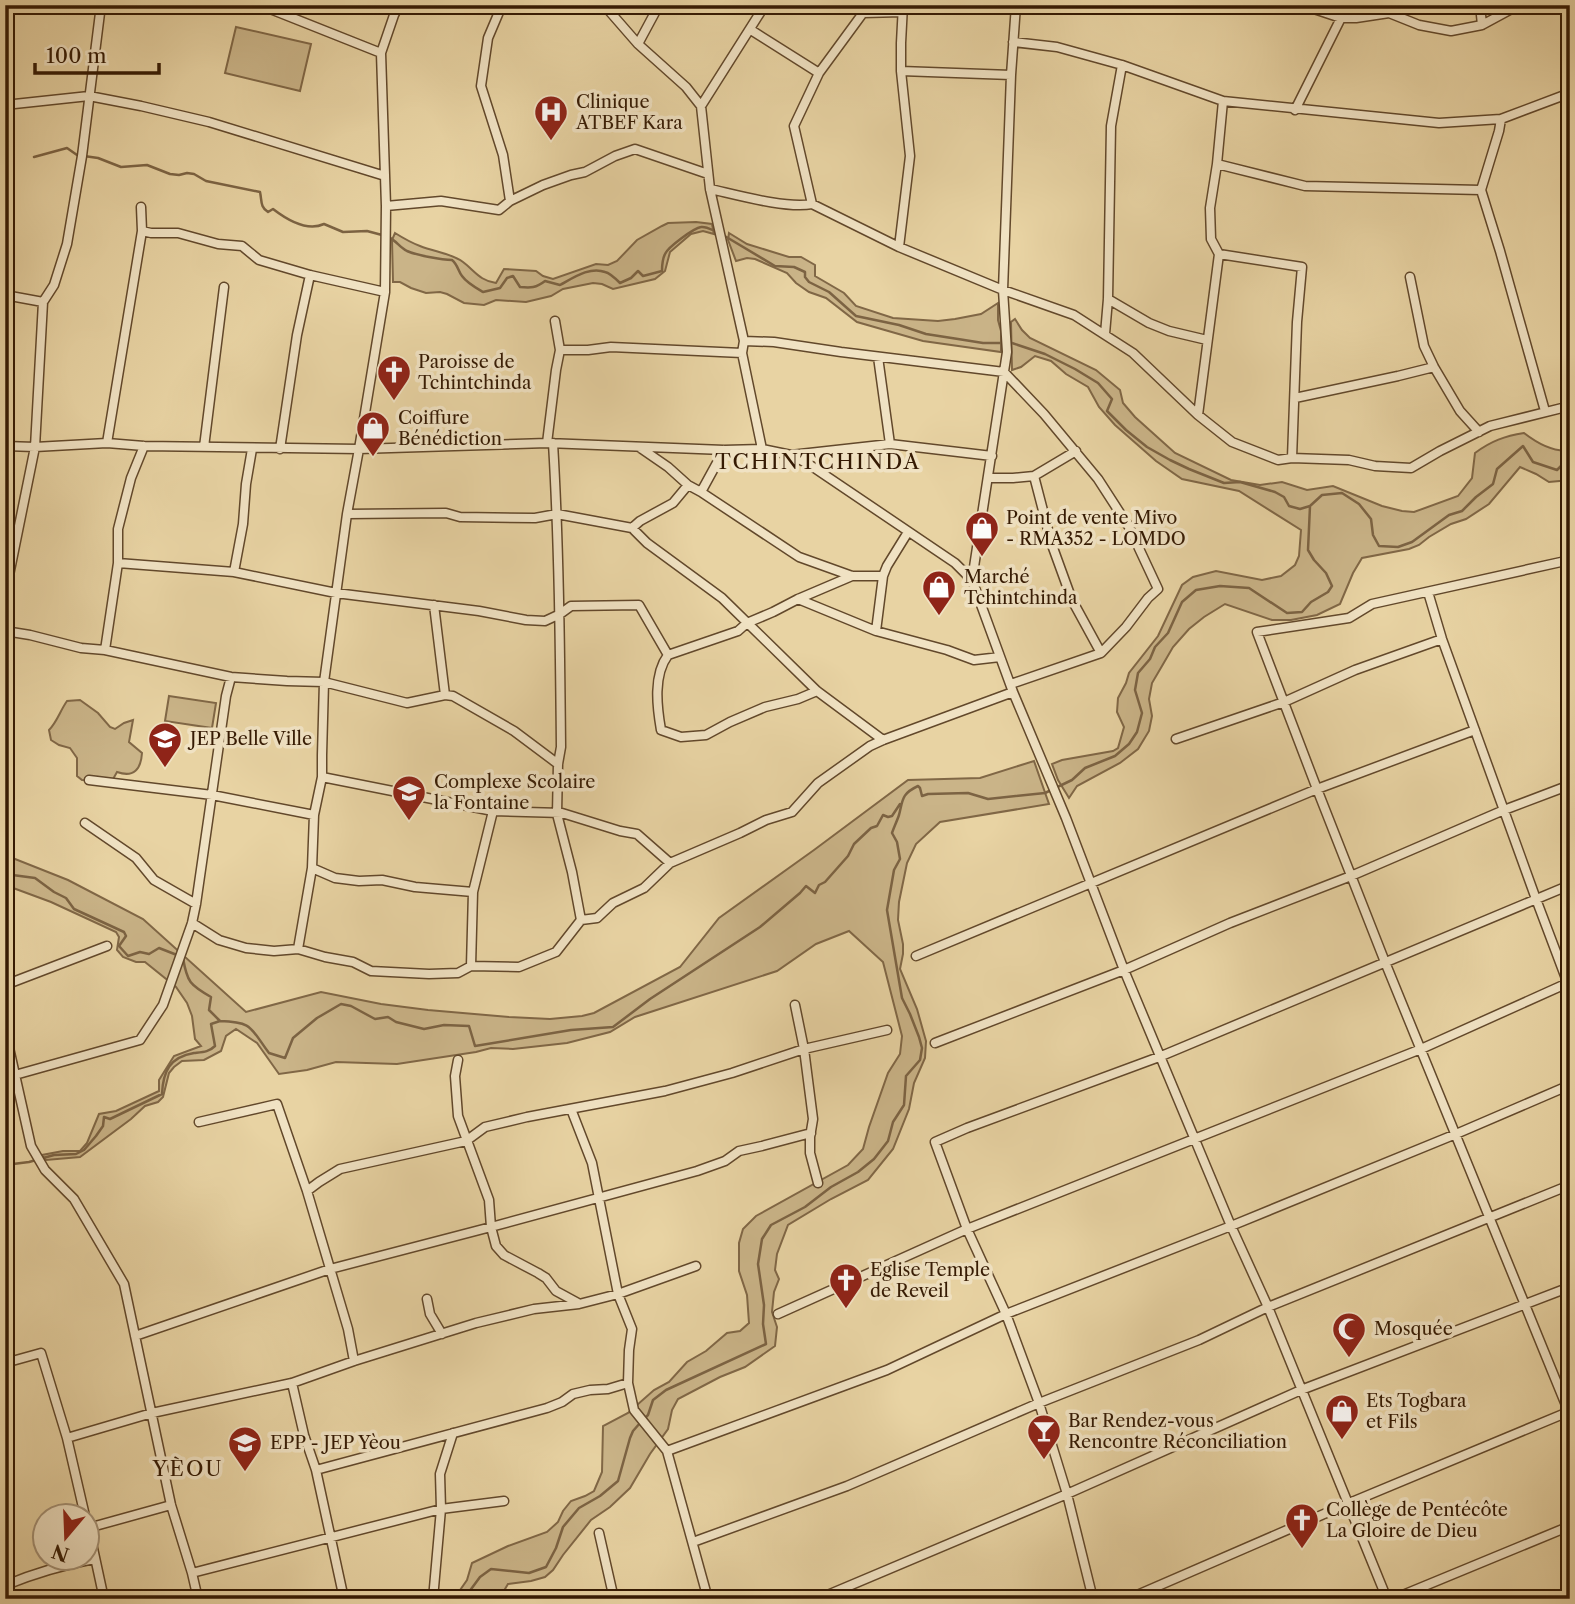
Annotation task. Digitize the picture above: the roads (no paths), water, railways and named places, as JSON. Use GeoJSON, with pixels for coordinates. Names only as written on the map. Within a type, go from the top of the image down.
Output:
{"type":"FeatureCollection","features":[{"type":"Feature","properties":{"kind":"street"},"geometry":{"type":"LineString","coordinates":[[5,595],[35,447],[43,302],[54,285],[67,244],[82,156],[101,5]]}},
{"type":"Feature","properties":{"kind":"street"},"geometry":{"type":"LineString","coordinates":[[260,5],[381,53]]}},
{"type":"Feature","properties":{"kind":"street"},"geometry":{"type":"LineString","coordinates":[[298,949],[312,868],[314,815],[322,777],[324,682],[347,514],[385,292],[386,206],[381,53],[399,5]]}},
{"type":"Feature","properties":{"kind":"street"},"geometry":{"type":"LineString","coordinates":[[502,5],[488,38],[481,86],[503,155],[510,201]]}},
{"type":"Feature","properties":{"kind":"street"},"geometry":{"type":"LineString","coordinates":[[604,5],[638,44],[686,87],[701,106],[710,189],[744,341],[742,353],[762,449]]}},
{"type":"Feature","properties":{"kind":"street"},"geometry":{"type":"LineString","coordinates":[[638,44],[659,5]]}},
{"type":"Feature","properties":{"kind":"street"},"geometry":{"type":"LineString","coordinates":[[1016,5],[1003,290],[1007,352],[972,579],[1012,688],[1159,1057],[1268,1307],[1387,1599]]}},
{"type":"Feature","properties":{"kind":"street"},"geometry":{"type":"LineString","coordinates":[[1302,5],[1341,18],[1389,13],[1419,25],[1451,31],[1482,25],[1519,5]]}},
{"type":"Feature","properties":{"kind":"street"},"geometry":{"type":"LineString","coordinates":[[1480,5],[1482,25]]}},
{"type":"Feature","properties":{"kind":"street"},"geometry":{"type":"LineString","coordinates":[[701,106],[751,30],[761,7]]}},
{"type":"Feature","properties":{"kind":"street"},"geometry":{"type":"LineString","coordinates":[[813,204],[794,126],[819,73],[863,13],[903,9],[901,71],[910,156],[898,247]]}},
{"type":"Feature","properties":{"kind":"street"},"geometry":{"type":"LineString","coordinates":[[1295,110],[1341,18]]}},
{"type":"Feature","properties":{"kind":"street"},"geometry":{"type":"LineString","coordinates":[[751,30],[819,73]]}},
{"type":"Feature","properties":{"kind":"street"},"geometry":{"type":"LineString","coordinates":[[1013,42],[1057,47],[1122,65],[1223,101],[1295,110],[1439,123],[1501,119],[1570,93]]}},
{"type":"Feature","properties":{"kind":"street"},"geometry":{"type":"LineString","coordinates":[[1105,334],[1111,126],[1122,65]]}},
{"type":"Feature","properties":{"kind":"street"},"geometry":{"type":"LineString","coordinates":[[901,71],[1011,75]]}},
{"type":"Feature","properties":{"kind":"street"},"geometry":{"type":"LineString","coordinates":[[5,105],[89,96],[209,122],[385,176]]}},
{"type":"Feature","properties":{"kind":"street"},"geometry":{"type":"LineString","coordinates":[[1198,415],[1219,254],[1211,239],[1210,208],[1223,101]]}},
{"type":"Feature","properties":{"kind":"street"},"geometry":{"type":"LineString","coordinates":[[1501,119],[1481,190],[1545,411]]}},
{"type":"Feature","properties":{"kind":"street"},"geometry":{"type":"LineString","coordinates":[[386,206],[441,201],[499,209],[543,185],[585,172],[635,149],[708,174]]}},
{"type":"Feature","properties":{"kind":"street"},"geometry":{"type":"LineString","coordinates":[[1217,164],[1306,186],[1481,190]]}},
{"type":"Feature","properties":{"kind":"street"},"geometry":{"type":"LineString","coordinates":[[710,189],[803,206],[813,204],[898,247],[1003,290],[1074,315],[1133,353],[1198,415],[1232,442],[1278,460],[1349,460],[1375,466],[1410,468],[1490,426],[1570,406]]}},
{"type":"Feature","properties":{"kind":"street"},"geometry":{"type":"LineString","coordinates":[[107,443],[142,231],[141,207]]}},
{"type":"Feature","properties":{"kind":"street"},"geometry":{"type":"LineString","coordinates":[[142,231],[178,233],[218,244],[242,246],[260,260],[310,275],[385,292]]}},
{"type":"Feature","properties":{"kind":"street"},"geometry":{"type":"LineString","coordinates":[[1219,254],[1302,267],[1297,322],[1292,458]]}},
{"type":"Feature","properties":{"kind":"street"},"geometry":{"type":"LineString","coordinates":[[280,449],[297,335],[310,275]]}},
{"type":"Feature","properties":{"kind":"street"},"geometry":{"type":"LineString","coordinates":[[1410,277],[1424,346],[1460,411],[1479,432]]}},
{"type":"Feature","properties":{"kind":"street"},"geometry":{"type":"LineString","coordinates":[[204,447],[224,287]]}},
{"type":"Feature","properties":{"kind":"street"},"geometry":{"type":"LineString","coordinates":[[5,295],[43,302]]}},
{"type":"Feature","properties":{"kind":"street"},"geometry":{"type":"LineString","coordinates":[[1108,299],[1149,323],[1207,340]]}},
{"type":"Feature","properties":{"kind":"street"},"geometry":{"type":"LineString","coordinates":[[555,321],[560,350],[550,443],[557,514],[560,614],[561,747],[557,814],[581,920]]}},
{"type":"Feature","properties":{"kind":"street"},"geometry":{"type":"LineString","coordinates":[[192,923],[219,940],[247,948],[274,951],[298,949],[353,962],[371,971],[429,974],[458,973],[471,967],[519,967],[556,952],[581,920],[597,918],[613,903],[645,888],[670,863],[766,820],[792,812],[818,783],[870,746],[1101,653],[1158,589],[1129,527],[1098,479],[1004,372],[774,342],[744,341]]}},
{"type":"Feature","properties":{"kind":"street"},"geometry":{"type":"LineString","coordinates":[[560,350],[611,347],[742,353]]}},
{"type":"Feature","properties":{"kind":"street"},"geometry":{"type":"LineString","coordinates":[[878,357],[890,444]]}},
{"type":"Feature","properties":{"kind":"street"},"geometry":{"type":"LineString","coordinates":[[1295,398],[1434,367]]}},
{"type":"Feature","properties":{"kind":"street"},"geometry":{"type":"LineString","coordinates":[[5,446],[107,443],[253,449],[359,449],[550,443],[762,449],[791,455],[810,465],[955,564],[972,579]]}},
{"type":"Feature","properties":{"kind":"street"},"geometry":{"type":"LineString","coordinates":[[791,455],[890,444],[992,456]]}},
{"type":"Feature","properties":{"kind":"street"},"geometry":{"type":"LineString","coordinates":[[105,650],[118,563],[118,529],[131,478],[144,446]]}},
{"type":"Feature","properties":{"kind":"street"},"geometry":{"type":"LineString","coordinates":[[639,447],[688,485],[799,557],[852,576],[883,576]]}},
{"type":"Feature","properties":{"kind":"street"},"geometry":{"type":"LineString","coordinates":[[234,572],[253,449]]}},
{"type":"Feature","properties":{"kind":"street"},"geometry":{"type":"LineString","coordinates":[[701,492],[724,450]]}},
{"type":"Feature","properties":{"kind":"street"},"geometry":{"type":"LineString","coordinates":[[988,478],[1034,476],[1076,451]]}},
{"type":"Feature","properties":{"kind":"street"},"geometry":{"type":"LineString","coordinates":[[1034,476],[1052,545],[1072,600],[1101,653]]}},
{"type":"Feature","properties":{"kind":"street"},"geometry":{"type":"LineString","coordinates":[[632,528],[673,503],[688,485]]}},
{"type":"Feature","properties":{"kind":"street"},"geometry":{"type":"LineString","coordinates":[[347,514],[446,513],[460,517],[535,518],[557,514],[632,528],[661,554],[722,598],[817,691],[883,740]]}},
{"type":"Feature","properties":{"kind":"street"},"geometry":{"type":"LineString","coordinates":[[876,631],[883,576],[908,532]]}},
{"type":"Feature","properties":{"kind":"street"},"geometry":{"type":"LineString","coordinates":[[1128,1599],[1347,1504],[1569,1413],[1385,962],[1257,632],[1349,618],[1372,604],[1570,560]]}},
{"type":"Feature","properties":{"kind":"street"},"geometry":{"type":"LineString","coordinates":[[118,563],[234,572],[336,593],[479,611],[526,620],[545,621],[571,606],[639,605],[667,655]]}},
{"type":"Feature","properties":{"kind":"street"},"geometry":{"type":"LineString","coordinates":[[817,691],[765,707],[706,735],[681,737],[661,730],[657,704],[662,663],[667,655],[738,631],[747,623],[798,598],[852,576]]}},
{"type":"Feature","properties":{"kind":"street"},"geometry":{"type":"LineString","coordinates":[[778,1314],[967,1229],[1421,1049],[1569,984],[1442,639],[1428,592]]}},
{"type":"Feature","properties":{"kind":"street"},"geometry":{"type":"LineString","coordinates":[[798,598],[876,631],[974,660],[1000,657]]}},
{"type":"Feature","properties":{"kind":"street"},"geometry":{"type":"LineString","coordinates":[[434,605],[445,695]]}},
{"type":"Feature","properties":{"kind":"street"},"geometry":{"type":"LineString","coordinates":[[5,631],[231,677],[324,682],[407,703],[445,695],[453,696],[514,731],[558,764]]}},
{"type":"Feature","properties":{"kind":"street"},"geometry":{"type":"LineString","coordinates":[[1176,739],[1284,702],[1355,670],[1442,639]]}},
{"type":"Feature","properties":{"kind":"street"},"geometry":{"type":"LineString","coordinates":[[5,1076],[140,1040],[163,1005],[196,904],[231,677]]}},
{"type":"Feature","properties":{"kind":"street"},"geometry":{"type":"LineString","coordinates":[[916,956],[1317,789],[1475,730]]}},
{"type":"Feature","properties":{"kind":"street"},"geometry":{"type":"LineString","coordinates":[[322,777],[493,811],[562,813],[637,834],[670,863]]}},
{"type":"Feature","properties":{"kind":"street"},"geometry":{"type":"LineString","coordinates":[[89,780],[212,795],[314,815]]}},
{"type":"Feature","properties":{"kind":"street"},"geometry":{"type":"LineString","coordinates":[[936,1043],[1124,970],[1230,923],[1570,785]]}},
{"type":"Feature","properties":{"kind":"street"},"geometry":{"type":"LineString","coordinates":[[471,967],[472,892],[493,811]]}},
{"type":"Feature","properties":{"kind":"street"},"geometry":{"type":"LineString","coordinates":[[85,822],[136,858],[154,880],[196,904]]}},
{"type":"Feature","properties":{"kind":"street"},"geometry":{"type":"LineString","coordinates":[[312,868],[335,878],[382,880],[415,887],[472,892]]}},
{"type":"Feature","properties":{"kind":"street"},"geometry":{"type":"LineString","coordinates":[[1093,1599],[1067,1494],[1039,1403],[1006,1314],[967,1229],[935,1142],[1159,1057],[1570,885]]}},
{"type":"Feature","properties":{"kind":"street"},"geometry":{"type":"LineString","coordinates":[[5,985],[107,946]]}},
{"type":"Feature","properties":{"kind":"street"},"geometry":{"type":"LineString","coordinates":[[794,1005],[804,1049],[813,1119],[810,1153],[818,1183]]}},
{"type":"Feature","properties":{"kind":"street"},"geometry":{"type":"LineString","coordinates":[[5,1030],[31,1146],[61,1187],[75,1199],[124,1284],[172,1505],[198,1599]]}},
{"type":"Feature","properties":{"kind":"street"},"geometry":{"type":"LineString","coordinates":[[307,1191],[340,1169],[466,1142],[485,1127],[665,1091],[732,1073],[804,1049],[887,1030]]}},
{"type":"Feature","properties":{"kind":"street"},"geometry":{"type":"LineString","coordinates":[[458,1060],[455,1076],[458,1116],[489,1200],[496,1246],[504,1255],[538,1273],[556,1291],[579,1304]]}},
{"type":"Feature","properties":{"kind":"street"},"geometry":{"type":"LineString","coordinates":[[667,1451],[887,1370],[1006,1314],[1231,1226],[1570,1085]]}},
{"type":"Feature","properties":{"kind":"street"},"geometry":{"type":"LineString","coordinates":[[199,1122],[277,1104],[307,1191],[355,1361]]}},
{"type":"Feature","properties":{"kind":"street"},"geometry":{"type":"LineString","coordinates":[[571,1109],[592,1163],[618,1294],[632,1329],[628,1382],[634,1410],[667,1451],[708,1599]]}},
{"type":"Feature","properties":{"kind":"street"},"geometry":{"type":"LineString","coordinates":[[135,1336],[330,1269],[697,1171],[726,1161],[739,1150],[811,1133]]}},
{"type":"Feature","properties":{"kind":"street"},"geometry":{"type":"LineString","coordinates":[[693,1542],[847,1486],[1039,1403],[1199,1340],[1268,1307],[1570,1185]]}},
{"type":"Feature","properties":{"kind":"street"},"geometry":{"type":"LineString","coordinates":[[67,1438],[152,1413],[292,1383],[442,1334],[534,1309],[579,1304],[618,1294],[696,1266]]}},
{"type":"Feature","properties":{"kind":"street"},"geometry":{"type":"LineString","coordinates":[[818,1599],[1067,1494],[1301,1390],[1570,1287]]}},
{"type":"Feature","properties":{"kind":"street"},"geometry":{"type":"LineString","coordinates":[[427,1299],[430,1314],[442,1334]]}},
{"type":"Feature","properties":{"kind":"street"},"geometry":{"type":"LineString","coordinates":[[5,1363],[41,1353],[67,1438],[82,1502]]}},
{"type":"Feature","properties":{"kind":"street"},"geometry":{"type":"LineString","coordinates":[[316,1470],[547,1408],[573,1394],[608,1389],[628,1382]]}},
{"type":"Feature","properties":{"kind":"street"},"geometry":{"type":"LineString","coordinates":[[292,1383],[304,1435],[316,1470],[344,1599]]}},
{"type":"Feature","properties":{"kind":"street"},"geometry":{"type":"LineString","coordinates":[[414,1599],[433,1597],[441,1509],[440,1474],[453,1433]]}},
{"type":"Feature","properties":{"kind":"street"},"geometry":{"type":"LineString","coordinates":[[192,1573],[441,1509],[504,1500]]}},
{"type":"Feature","properties":{"kind":"street"},"geometry":{"type":"LineString","coordinates":[[102,1523],[172,1505]]}},
{"type":"Feature","properties":{"kind":"street"},"geometry":{"type":"LineString","coordinates":[[1393,1599],[1570,1526]]}},
{"type":"Feature","properties":{"kind":"street"},"geometry":{"type":"LineString","coordinates":[[599,1534],[614,1599]]}},
{"type":"Feature","properties":{"kind":"street"},"geometry":{"type":"LineString","coordinates":[[9,1599],[6,1583],[40,1572]]}},
{"type":"Feature","properties":{"kind":"street"},"geometry":{"type":"LineString","coordinates":[[97,1572],[104,1599]]}},
{"type":"Feature","properties":{"kind":"waterway"},"geometry":{"type":"LineString","coordinates":[[34,157],[67,148],[77,155],[98,158],[121,167],[147,165],[170,174],[194,174],[206,181],[260,192],[265,210],[268,212],[273,209],[297,223],[311,226],[324,224],[343,232],[367,231],[382,235]]}},
{"type":"Feature","properties":{"kind":"waterway"},"geometry":{"type":"LineString","coordinates":[[388,237],[411,253],[452,260],[464,279],[483,292],[500,288],[507,278],[513,276],[520,287],[530,287],[545,281],[560,285],[582,274],[599,271],[613,276],[620,283],[638,271],[643,276],[662,271],[667,251],[698,228],[705,227],[717,232]]}},
{"type":"Feature","properties":{"kind":"waterway"},"geometry":{"type":"LineString","coordinates":[[723,235],[775,266],[794,267],[805,272],[809,282],[829,292],[856,316],[926,334],[983,343],[1012,343],[1045,354],[1098,383],[1112,399],[1107,411],[1147,447],[1189,469],[1224,483],[1240,482],[1275,492],[1284,497],[1289,506],[1300,509],[1310,506]]}},
{"type":"Feature","properties":{"kind":"waterway"},"geometry":{"type":"LineString","coordinates":[[645,1418],[653,1400],[666,1390],[766,1344],[758,1264],[762,1239],[771,1225],[805,1207],[874,1159],[888,1141],[893,1122],[904,1105],[906,1076],[920,1060],[922,1048],[902,998],[887,910],[894,870],[900,859],[897,842],[892,833],[906,795],[918,786],[922,796],[968,793],[988,799],[1045,793],[1072,780],[1085,768],[1115,756],[1129,744],[1137,732],[1142,713],[1135,690],[1138,673],[1168,633],[1182,602],[1196,590],[1220,586],[1249,588],[1287,613],[1302,612],[1311,602],[1328,592],[1332,586],[1326,573],[1308,550],[1310,506],[1322,495],[1342,493],[1359,504],[1371,519],[1373,535],[1379,546],[1398,547],[1412,542],[1449,515],[1462,511],[1493,484],[1497,469],[1523,446],[1533,462],[1557,470],[1565,462],[1570,462]]}},
{"type":"Feature","properties":{"kind":"waterway"},"geometry":{"type":"LineString","coordinates":[[183,958],[188,978],[194,986],[211,997],[209,1010],[220,1021],[245,1025],[254,1032],[269,1053],[285,1058],[293,1038],[317,1018],[341,1004],[351,1006],[375,1019],[388,1017],[396,1022],[424,1029],[444,1025],[469,1026],[475,1046],[571,1030],[613,1027],[650,999],[760,927],[806,886],[815,893],[819,885],[825,882],[848,856],[854,844],[871,828],[877,826],[883,815],[892,816],[900,804]]}},
{"type":"Feature","properties":{"kind":"waterway"},"geometry":{"type":"LineString","coordinates":[[5,874],[35,878],[66,898],[74,909],[124,932],[126,936],[119,946],[128,956],[140,952],[149,954],[159,948],[177,955]]}},
{"type":"Feature","properties":{"kind":"waterway"},"geometry":{"type":"LineString","coordinates":[[5,1165],[54,1155],[76,1154],[84,1150],[103,1126],[104,1117],[110,1119],[162,1094],[169,1066],[179,1058],[215,1046],[211,1024],[220,1021]]}},
{"type":"Feature","properties":{"kind":"waterway"},"geometry":{"type":"LineString","coordinates":[[468,1599],[466,1596],[480,1577],[491,1569],[529,1573],[546,1567],[563,1527],[579,1508],[618,1481],[630,1438],[640,1423]]}},
{"type":"Feature","properties":{"kind":"place","name":"Clinique ATBEF Kara"},"geometry":{"type":"Point","coordinates":[551,142]}},
{"type":"Feature","properties":{"kind":"place","name":"Paroisse de Tchintchinda"},"geometry":{"type":"Point","coordinates":[394,402]}},
{"type":"Feature","properties":{"kind":"place","name":"Coiffure Bénédiction"},"geometry":{"type":"Point","coordinates":[373,458]}},
{"type":"Feature","properties":{"kind":"place","name":"Point de vente Mivo - RMA352 - LOMDO"},"geometry":{"type":"Point","coordinates":[982,558]}},
{"type":"Feature","properties":{"kind":"place","name":"Marché Tchintchinda"},"geometry":{"type":"Point","coordinates":[939,617]}},
{"type":"Feature","properties":{"kind":"place","name":"JEP Belle Ville"},"geometry":{"type":"Point","coordinates":[165,769]}},
{"type":"Feature","properties":{"kind":"place","name":"Complexe Scolaire la Fontaine"},"geometry":{"type":"Point","coordinates":[409,822]}},
{"type":"Feature","properties":{"kind":"place","name":"Eglise Temple de Reveil"},"geometry":{"type":"Point","coordinates":[846,1310]}},
{"type":"Feature","properties":{"kind":"place","name":"Mosquée"},"geometry":{"type":"Point","coordinates":[1349,1359]}},
{"type":"Feature","properties":{"kind":"place","name":"Ets Togbara et Fils"},"geometry":{"type":"Point","coordinates":[1342,1441]}},
{"type":"Feature","properties":{"kind":"place","name":"Bar Rendez-vous Rencontre Réconciliation"},"geometry":{"type":"Point","coordinates":[1044,1461]}},
{"type":"Feature","properties":{"kind":"place","name":"EPP - JEP Yèou"},"geometry":{"type":"Point","coordinates":[245,1473]}},
{"type":"Feature","properties":{"kind":"place","name":"Collège de Pentécôte La Gloire de Dieu"},"geometry":{"type":"Point","coordinates":[1302,1550]}},
{"type":"Feature","properties":{"kind":"district","name":"TCHINTCHINDA"},"geometry":{"type":"Point","coordinates":[818,462]}},
{"type":"Feature","properties":{"kind":"district","name":"YÈOU"},"geometry":{"type":"Point","coordinates":[188,1469]}}]}
